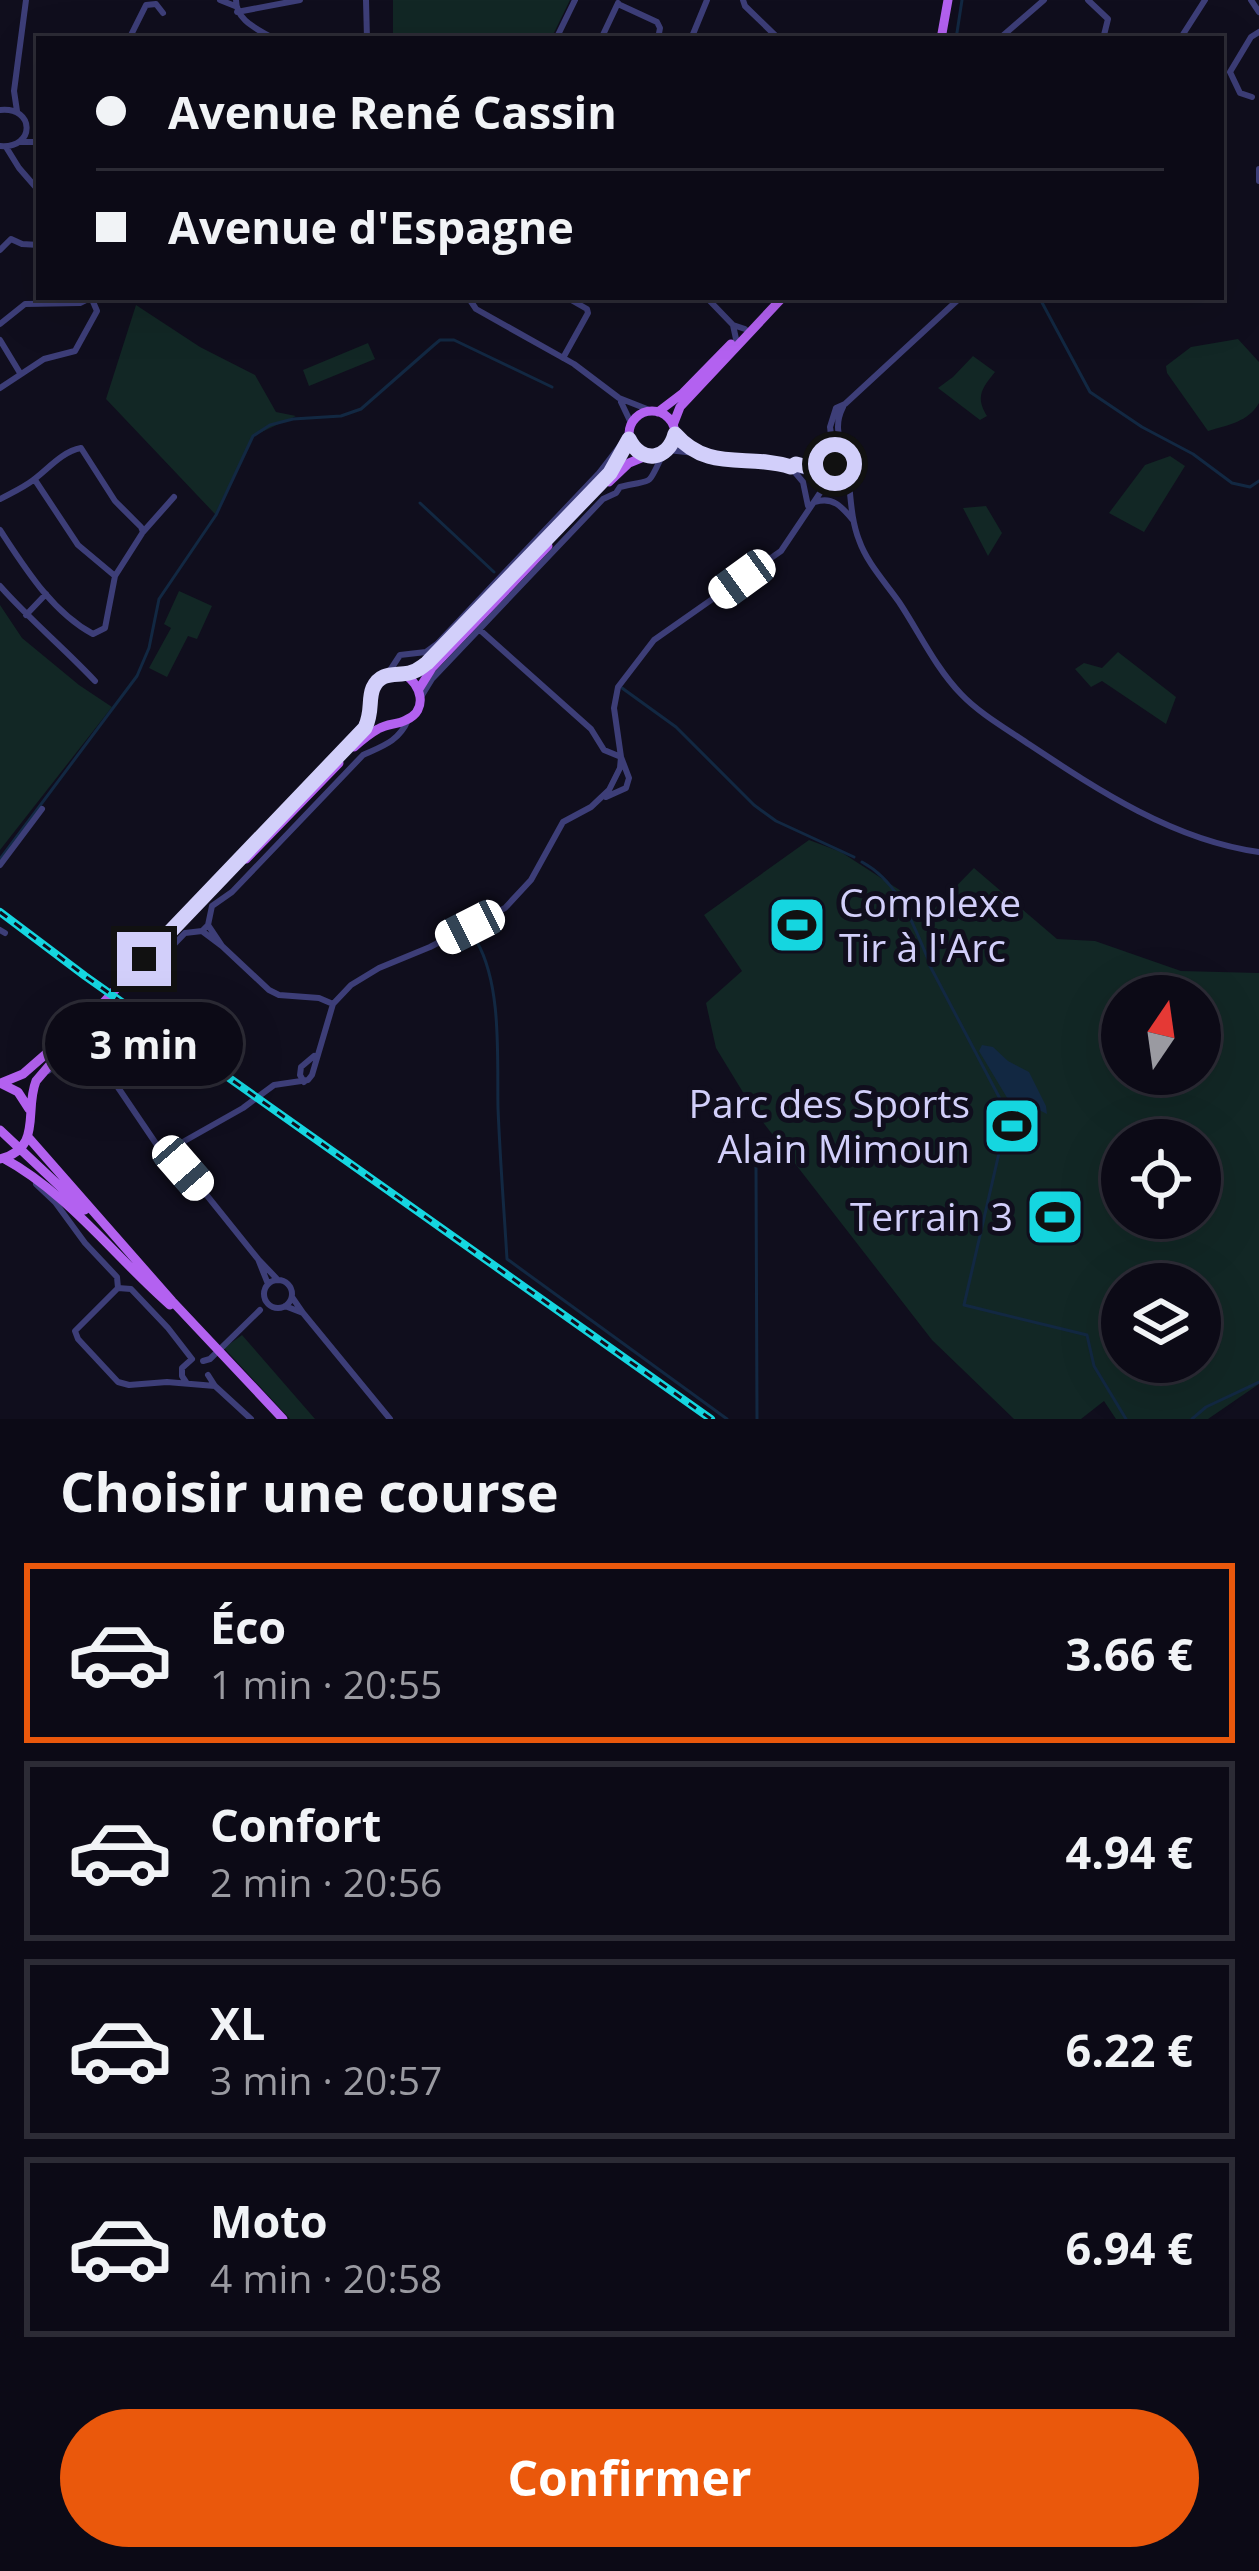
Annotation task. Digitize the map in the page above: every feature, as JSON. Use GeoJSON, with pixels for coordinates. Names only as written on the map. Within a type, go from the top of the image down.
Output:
{"type":"FeatureCollection","features":[{"type":"Feature","properties":{"kind":"main road"},"geometry":{"type":"LineString","coordinates":[[945,36],[951,0]]}},
{"type":"Feature","properties":{"kind":"main road"},"geometry":{"type":"LineString","coordinates":[[0,1083],[23,1074],[99,1008],[365,728],[373,688],[380,678],[427,663],[610,473],[640,414],[655,411],[683,393],[777,300]]}},
{"type":"Feature","properties":{"kind":"main road"},"geometry":{"type":"LineString","coordinates":[[124,982],[149,962],[364,739],[418,709],[432,668],[620,470],[666,452],[680,407],[777,300]]}},
{"type":"Feature","properties":{"kind":"main road"},"geometry":{"type":"LineString","coordinates":[[655,411],[667,417],[674,429]]}},
{"type":"Feature","properties":{"kind":"main road"},"geometry":{"type":"LineString","coordinates":[[630,433],[635,450],[647,456]]}},
{"type":"Feature","properties":{"kind":"main road"},"geometry":{"type":"LineString","coordinates":[[404,674],[420,693]]}},
{"type":"Feature","properties":{"kind":"main road"},"geometry":{"type":"LineString","coordinates":[[372,707],[380,717],[399,722]]}},
{"type":"Feature","properties":{"kind":"main road"},"geometry":{"type":"LineString","coordinates":[[99,1008],[41,1074],[31,1093],[26,1140],[5,1158],[54,1193],[137,1277],[170,1302]]}},
{"type":"Feature","properties":{"kind":"main road"},"geometry":{"type":"LineString","coordinates":[[0,1083],[18,1092],[29,1109]]}},
{"type":"Feature","properties":{"kind":"main road"},"geometry":{"type":"LineString","coordinates":[[0,1133],[280,1419]]}},
{"type":"Feature","properties":{"kind":"main road"},"geometry":{"type":"LineString","coordinates":[[26,1140],[152,1275],[170,1302]]}},
{"type":"Feature","properties":{"kind":"street"},"geometry":{"type":"LineString","coordinates":[[26,0],[14,91],[17,111],[25,121],[12,143],[19,168],[36,188]]}},
{"type":"Feature","properties":{"kind":"street"},"geometry":{"type":"LineString","coordinates":[[220,0],[236,6],[300,0]]}},
{"type":"Feature","properties":{"kind":"street"},"geometry":{"type":"LineString","coordinates":[[366,0],[367,36]]}},
{"type":"Feature","properties":{"kind":"street"},"geometry":{"type":"LineString","coordinates":[[557,36],[575,0]]}},
{"type":"Feature","properties":{"kind":"street"},"geometry":{"type":"LineString","coordinates":[[692,36],[707,0]]}},
{"type":"Feature","properties":{"kind":"street"},"geometry":{"type":"LineString","coordinates":[[743,0],[776,36]]}},
{"type":"Feature","properties":{"kind":"street"},"geometry":{"type":"LineString","coordinates":[[1019,0],[1030,11]]}},
{"type":"Feature","properties":{"kind":"street"},"geometry":{"type":"LineString","coordinates":[[1002,36],[1044,0]]}},
{"type":"Feature","properties":{"kind":"street"},"geometry":{"type":"LineString","coordinates":[[1088,0],[1108,19],[1104,36]]}},
{"type":"Feature","properties":{"kind":"street"},"geometry":{"type":"LineString","coordinates":[[1182,36],[1205,0]]}},
{"type":"Feature","properties":{"kind":"street"},"geometry":{"type":"LineString","coordinates":[[1252,0],[1259,12]]}},
{"type":"Feature","properties":{"kind":"street"},"geometry":{"type":"LineString","coordinates":[[602,36],[618,2],[656,22],[659,36]]}},
{"type":"Feature","properties":{"kind":"street"},"geometry":{"type":"LineString","coordinates":[[130,36],[146,5],[156,4],[163,13]]}},
{"type":"Feature","properties":{"kind":"street"},"geometry":{"type":"LineString","coordinates":[[236,6],[245,21],[269,36]]}},
{"type":"Feature","properties":{"kind":"street"},"geometry":{"type":"LineString","coordinates":[[1252,97],[1240,93],[1230,72],[1259,32]]}},
{"type":"Feature","properties":{"kind":"street"},"geometry":{"type":"LineString","coordinates":[[14,91],[2,109],[17,111]]}},
{"type":"Feature","properties":{"kind":"street"},"geometry":{"type":"LineString","coordinates":[[1259,169],[1259,181]]}},
{"type":"Feature","properties":{"kind":"street"},"geometry":{"type":"LineString","coordinates":[[0,250],[11,239],[36,245]]}},
{"type":"Feature","properties":{"kind":"street"},"geometry":{"type":"LineString","coordinates":[[0,324],[25,304],[86,300]]}},
{"type":"Feature","properties":{"kind":"street"},"geometry":{"type":"LineString","coordinates":[[0,388],[44,359],[75,351],[97,311],[92,300]]}},
{"type":"Feature","properties":{"kind":"street"},"geometry":{"type":"LineString","coordinates":[[473,300],[492,318],[563,358],[619,398],[655,411]]}},
{"type":"Feature","properties":{"kind":"street"},"geometry":{"type":"LineString","coordinates":[[563,358],[588,313],[572,300]]}},
{"type":"Feature","properties":{"kind":"street"},"geometry":{"type":"LineString","coordinates":[[709,300],[733,325],[745,329]]}},
{"type":"Feature","properties":{"kind":"street"},"geometry":{"type":"LineString","coordinates":[[958,300],[839,414],[837,430],[847,464],[853,520],[867,557],[958,691],[1001,725],[1144,814],[1220,844],[1259,852]]}},
{"type":"Feature","properties":{"kind":"street"},"geometry":{"type":"LineString","coordinates":[[733,325],[736,339]]}},
{"type":"Feature","properties":{"kind":"street"},"geometry":{"type":"LineString","coordinates":[[0,340],[20,373]]}},
{"type":"Feature","properties":{"kind":"street"},"geometry":{"type":"LineString","coordinates":[[387,675],[400,656],[426,652],[437,644],[597,475],[630,433],[619,398]]}},
{"type":"Feature","properties":{"kind":"street"},"geometry":{"type":"LineString","coordinates":[[176,1157],[181,1143],[274,1085],[304,1082],[312,1075],[334,1004],[351,985],[505,908],[531,880],[563,822],[626,788],[629,778],[621,757],[616,691],[654,640],[781,551],[830,478],[835,463],[830,427],[836,408],[845,404]]}},
{"type":"Feature","properties":{"kind":"street"},"geometry":{"type":"LineString","coordinates":[[674,429],[695,452]]}},
{"type":"Feature","properties":{"kind":"street"},"geometry":{"type":"LineString","coordinates":[[0,499],[35,479],[73,448],[81,448],[142,532]]}},
{"type":"Feature","properties":{"kind":"street"},"geometry":{"type":"LineString","coordinates":[[420,693],[598,504],[620,487],[650,482],[666,452],[791,467],[803,482],[810,506]]}},
{"type":"Feature","properties":{"kind":"street"},"geometry":{"type":"LineString","coordinates":[[647,456],[655,468]]}},
{"type":"Feature","properties":{"kind":"street"},"geometry":{"type":"LineString","coordinates":[[791,467],[819,470],[847,484]]}},
{"type":"Feature","properties":{"kind":"street"},"geometry":{"type":"LineString","coordinates":[[35,479],[78,545],[115,576]]}},
{"type":"Feature","properties":{"kind":"street"},"geometry":{"type":"LineString","coordinates":[[0,530],[46,594],[93,634],[105,628],[115,576],[142,532],[173,497]]}},
{"type":"Feature","properties":{"kind":"street"},"geometry":{"type":"LineString","coordinates":[[810,506],[820,500],[832,501],[853,520]]}},
{"type":"Feature","properties":{"kind":"street"},"geometry":{"type":"LineString","coordinates":[[0,586],[95,681]]}},
{"type":"Feature","properties":{"kind":"street"},"geometry":{"type":"LineString","coordinates":[[26,615],[46,594]]}},
{"type":"Feature","properties":{"kind":"street"},"geometry":{"type":"LineString","coordinates":[[480,629],[591,729],[604,750],[621,757]]}},
{"type":"Feature","properties":{"kind":"street"},"geometry":{"type":"LineString","coordinates":[[205,928],[212,906],[232,892],[363,755],[400,734],[399,722]]}},
{"type":"Feature","properties":{"kind":"street"},"geometry":{"type":"LineString","coordinates":[[603,798],[614,782],[621,757]]}},
{"type":"Feature","properties":{"kind":"street"},"geometry":{"type":"LineString","coordinates":[[291,813],[314,794],[330,790]]}},
{"type":"Feature","properties":{"kind":"street"},"geometry":{"type":"LineString","coordinates":[[0,865],[42,808]]}},
{"type":"Feature","properties":{"kind":"street"},"geometry":{"type":"LineString","coordinates":[[124,982],[156,962],[184,933],[205,928]]}},
{"type":"Feature","properties":{"kind":"street"},"geometry":{"type":"LineString","coordinates":[[205,928],[269,990],[334,1004]]}},
{"type":"Feature","properties":{"kind":"street"},"geometry":{"type":"LineString","coordinates":[[80,1032],[160,1148],[176,1157],[258,1259],[278,1280],[290,1285],[302,1313],[390,1419]]}},
{"type":"Feature","properties":{"kind":"street"},"geometry":{"type":"LineString","coordinates":[[41,1074],[76,1051],[96,1055]]}},
{"type":"Feature","properties":{"kind":"street"},"geometry":{"type":"LineString","coordinates":[[25,1170],[117,1277],[118,1288]]}},
{"type":"Feature","properties":{"kind":"street"},"geometry":{"type":"LineString","coordinates":[[200,1384],[207,1365],[260,1310],[268,1284],[258,1259]]}},
{"type":"Feature","properties":{"kind":"street"},"geometry":{"type":"LineString","coordinates":[[268,1284],[278,1280]]}},
{"type":"Feature","properties":{"kind":"street"},"geometry":{"type":"LineString","coordinates":[[188,1384],[182,1349],[130,1289],[118,1288],[75,1330],[118,1382],[215,1386]]}},
{"type":"Feature","properties":{"kind":"street"},"geometry":{"type":"LineString","coordinates":[[285,1306],[292,1297]]}},
{"type":"Feature","properties":{"kind":"street"},"geometry":{"type":"LineString","coordinates":[[265,1298],[271,1306]]}},
{"type":"Feature","properties":{"kind":"street"},"geometry":{"type":"LineString","coordinates":[[260,1310],[285,1306],[302,1313]]}},
{"type":"Feature","properties":{"kind":"street"},"geometry":{"type":"LineString","coordinates":[[167,1382],[186,1365],[207,1365]]}},
{"type":"Feature","properties":{"kind":"street"},"geometry":{"type":"LineString","coordinates":[[207,1365],[215,1386],[251,1419]]}},
{"type":"Feature","properties":{"kind":"green space"},"geometry":{"type":"Polygon","coordinates":[[[393,0],[570,0],[552,36],[393,36],[393,0]]]}},
{"type":"Feature","properties":{"kind":"green space"},"geometry":{"type":"Polygon","coordinates":[[[136,305],[200,347],[255,375],[276,412],[296,416],[253,436],[215,514],[106,399],[136,305]]]}},
{"type":"Feature","properties":{"kind":"green space"},"geometry":{"type":"Polygon","coordinates":[[[1238,339],[1259,362],[1259,403],[1243,419],[1208,431],[1166,366],[1191,347],[1238,339]]]}},
{"type":"Feature","properties":{"kind":"green space"},"geometry":{"type":"Polygon","coordinates":[[[368,343],[375,359],[309,386],[303,370],[368,343]]]}},
{"type":"Feature","properties":{"kind":"green space"},"geometry":{"type":"Polygon","coordinates":[[[973,356],[995,372],[982,393],[987,416],[980,420],[938,388],[973,356]]]}},
{"type":"Feature","properties":{"kind":"green space"},"geometry":{"type":"Polygon","coordinates":[[[1170,456],[1185,466],[1144,532],[1109,513],[1145,465],[1170,456]]]}},
{"type":"Feature","properties":{"kind":"green space"},"geometry":{"type":"Polygon","coordinates":[[[986,506],[1002,533],[988,556],[963,508],[986,506]]]}},
{"type":"Feature","properties":{"kind":"green space"},"geometry":{"type":"Polygon","coordinates":[[[179,591],[212,606],[197,639],[188,636],[167,677],[149,668],[171,628],[164,624],[179,591]]]}},
{"type":"Feature","properties":{"kind":"green space"},"geometry":{"type":"Polygon","coordinates":[[[0,605],[22,638],[112,707],[0,850],[0,605]]]}},
{"type":"Feature","properties":{"kind":"green space"},"geometry":{"type":"Polygon","coordinates":[[[1118,652],[1176,697],[1166,724],[1102,681],[1091,687],[1075,669],[1084,663],[1102,668],[1118,652]]]}},
{"type":"Feature","properties":{"kind":"green space","name":"Parc des Sports Alain Mimoun"},"geometry":{"type":"Polygon","coordinates":[[[809,840],[841,852],[932,911],[974,868],[1057,939],[1095,941],[1181,971],[1259,973],[1259,1384],[1208,1419],[1116,1419],[1104,1401],[1081,1419],[1014,1419],[932,1340],[755,1112],[716,1048],[706,1003],[742,971],[704,915],[809,840]]]}},
{"type":"Feature","properties":{"kind":"green space"},"geometry":{"type":"Polygon","coordinates":[[[242,1335],[315,1419],[290,1419],[224,1348],[242,1335]]]}},
{"type":"Feature","properties":{"kind":"water"},"geometry":{"type":"Polygon","coordinates":[[[982,1045],[993,1047],[1029,1072],[1047,1114],[1009,1101],[979,1051],[982,1045]]]}},
{"type":"Feature","properties":{"kind":"waterway"},"geometry":{"type":"LineString","coordinates":[[956,36],[962,0]]}},
{"type":"Feature","properties":{"kind":"waterway"},"geometry":{"type":"LineString","coordinates":[[1041,300],[1090,392],[1232,483],[1250,487],[1259,481]]}},
{"type":"Feature","properties":{"kind":"waterway"},"geometry":{"type":"LineString","coordinates":[[0,859],[137,676],[149,648],[159,599],[216,515],[253,436],[293,419],[341,416],[361,409],[440,340],[454,340],[552,387]]}},
{"type":"Feature","properties":{"kind":"waterway"},"geometry":{"type":"LineString","coordinates":[[420,503],[494,572]]}},
{"type":"Feature","properties":{"kind":"waterway"},"geometry":{"type":"LineString","coordinates":[[622,688],[676,727],[754,805],[776,821],[854,857]]}},
{"type":"Feature","properties":{"kind":"waterway"},"geometry":{"type":"LineString","coordinates":[[862,862],[895,892],[928,959]]}},
{"type":"Feature","properties":{"kind":"waterway"},"geometry":{"type":"LineString","coordinates":[[477,942],[491,979],[496,1023],[507,1259],[727,1419]]}},
{"type":"Feature","properties":{"kind":"waterway"},"geometry":{"type":"LineString","coordinates":[[929,964],[1008,1114],[964,1305],[1087,1335],[1094,1366],[1126,1419]]}},
{"type":"Feature","properties":{"kind":"waterway"},"geometry":{"type":"LineString","coordinates":[[756,1167],[757,1419]]}},
{"type":"Feature","properties":{"kind":"waterway"},"geometry":{"type":"LineString","coordinates":[[1192,1419],[1206,1407],[1259,1382]]}},
{"type":"Feature","properties":{"kind":"railway"},"geometry":{"type":"LineString","coordinates":[[0,912],[711,1419]]}},
{"type":"Feature","properties":{"kind":"place","name":"Complexe Tir à l'Arc"},"geometry":{"type":"Point","coordinates":[797,925]}},
{"type":"Feature","properties":{"kind":"place","name":"Parc des Sports Alain Mimoun"},"geometry":{"type":"Point","coordinates":[1012,1126]}},
{"type":"Feature","properties":{"kind":"place","name":"Terrain 3"},"geometry":{"type":"Point","coordinates":[1055,1217]}},
{"type":"Feature","properties":{"kind":"route"},"geometry":{"type":"LineString","coordinates":[[144,959],[365,728],[376,682],[427,663],[610,473],[629,439],[635,450],[648,457],[668,450],[675,434],[695,452],[729,462],[796,464],[830,478],[835,464]]}}]}
